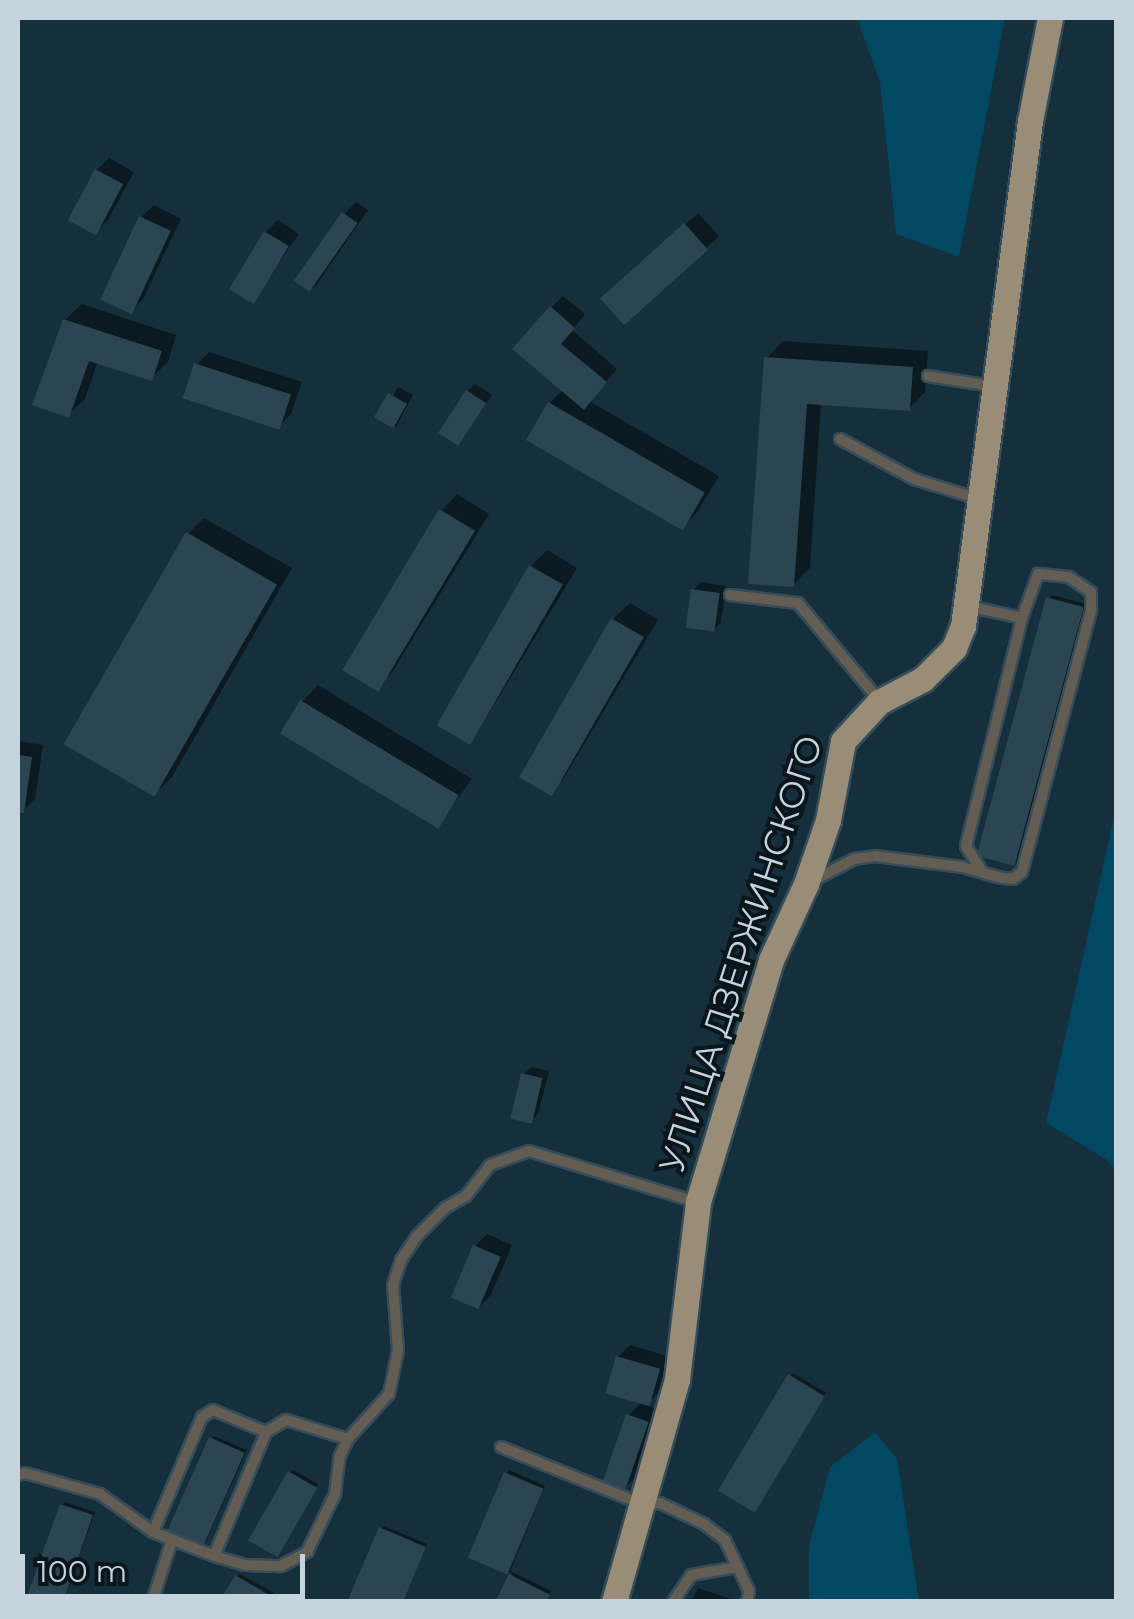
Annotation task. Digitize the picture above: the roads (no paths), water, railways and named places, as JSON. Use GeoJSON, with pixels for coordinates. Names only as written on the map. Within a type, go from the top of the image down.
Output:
{"type":"FeatureCollection","features":[{"type":"Feature","properties":{"kind":"main road","name":"УЛИЦА ДЗЕРЖИНСКОГО"},"geometry":{"type":"LineString","coordinates":[[614,1602],[644,1505],[676,1378],[698,1202],[772,960],[806,884],[828,820],[843,741],[879,702],[923,678],[954,648],[966,606],[1030,121],[1050,18]]}},
{"type":"Feature","properties":{"kind":"lane"},"geometry":{"type":"LineString","coordinates":[[928,376],[997,386]]}},
{"type":"Feature","properties":{"kind":"lane"},"geometry":{"type":"LineString","coordinates":[[840,439],[914,479],[978,499]]}},
{"type":"Feature","properties":{"kind":"lane"},"geometry":{"type":"LineString","coordinates":[[806,884],[854,859],[876,856],[896,856],[986,874],[1013,879],[1029,856],[1091,610],[1091,592],[1069,578],[1038,574],[1022,618],[966,846],[972,862],[986,874]]}},
{"type":"Feature","properties":{"kind":"lane"},"geometry":{"type":"LineString","coordinates":[[730,595],[798,603],[879,702]]}},
{"type":"Feature","properties":{"kind":"lane"},"geometry":{"type":"LineString","coordinates":[[966,606],[1022,618]]}},
{"type":"Feature","properties":{"kind":"lane"},"geometry":{"type":"LineString","coordinates":[[20,1472],[100,1494],[153,1532],[214,1556],[245,1564],[281,1566],[307,1552],[335,1494],[340,1456],[348,1439],[388,1394],[398,1350],[393,1285],[400,1260],[417,1236],[445,1208],[466,1196],[490,1165],[529,1151],[698,1202]]}},
{"type":"Feature","properties":{"kind":"lane"},"geometry":{"type":"LineString","coordinates":[[153,1532],[202,1416],[213,1410],[266,1432]]}},
{"type":"Feature","properties":{"kind":"lane"},"geometry":{"type":"LineString","coordinates":[[214,1556],[266,1432],[286,1420],[348,1439]]}},
{"type":"Feature","properties":{"kind":"lane"},"geometry":{"type":"LineString","coordinates":[[501,1447],[644,1505],[660,1503],[704,1524],[726,1540],[749,1591],[747,1602]]}},
{"type":"Feature","properties":{"kind":"lane"},"geometry":{"type":"LineString","coordinates":[[152,1602],[172,1540]]}},
{"type":"Feature","properties":{"kind":"lane"},"geometry":{"type":"LineString","coordinates":[[673,1602],[691,1575],[738,1567]]}}]}
